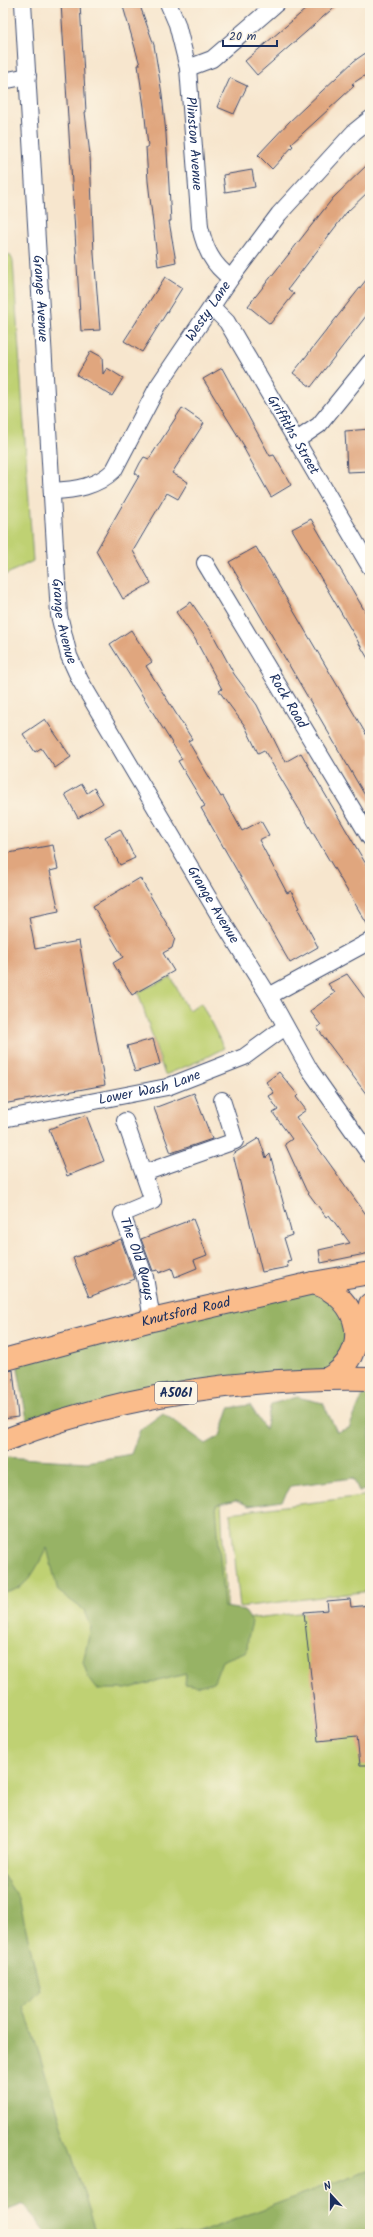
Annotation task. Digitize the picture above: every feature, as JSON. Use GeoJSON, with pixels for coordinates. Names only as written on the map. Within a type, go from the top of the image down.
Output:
{"type":"FeatureCollection","features":[{"type":"Feature","properties":{"kind":"highway","name":"Knutsford Road"},"geometry":{"type":"LineString","coordinates":[[3,1360],[152,1320],[313,1283],[370,1274]]}},
{"type":"Feature","properties":{"kind":"highway"},"geometry":{"type":"LineString","coordinates":[[313,1283],[325,1287],[344,1301],[351,1311],[358,1334],[358,1345],[346,1367],[327,1379]]}},
{"type":"Feature","properties":{"kind":"highway"},"geometry":{"type":"LineString","coordinates":[[370,1304],[368,1324],[370,1334]]}},
{"type":"Feature","properties":{"kind":"highway","name":"A5061"},"geometry":{"type":"LineString","coordinates":[[3,1441],[88,1413],[174,1393],[249,1383],[327,1379],[370,1379]]}},
{"type":"Feature","properties":{"kind":"street","name":"Grange Avenue"},"geometry":{"type":"LineString","coordinates":[[23,3],[59,615],[74,668],[221,919],[269,996],[310,1070],[370,1156]]}},
{"type":"Feature","properties":{"kind":"street","name":"Plinston Avenue"},"geometry":{"type":"LineString","coordinates":[[168,3],[177,24],[188,68],[200,226],[204,241],[212,259],[230,278]]}},
{"type":"Feature","properties":{"kind":"street"},"geometry":{"type":"LineString","coordinates":[[188,68],[212,59],[277,3]]}},
{"type":"Feature","properties":{"kind":"street"},"geometry":{"type":"LineString","coordinates":[[3,81],[28,76]]}},
{"type":"Feature","properties":{"kind":"street","name":"Westy Lane"},"geometry":{"type":"LineString","coordinates":[[52,491],[87,487],[106,478],[114,470],[158,386],[230,278],[279,214],[354,132],[370,119]]}},
{"type":"Feature","properties":{"kind":"street","name":"Griffiths Street"},"geometry":{"type":"LineString","coordinates":[[212,307],[228,322],[370,567]]}},
{"type":"Feature","properties":{"kind":"street"},"geometry":{"type":"LineString","coordinates":[[297,440],[320,425],[370,362]]}},
{"type":"Feature","properties":{"kind":"street","name":"Rock Road"},"geometry":{"type":"LineString","coordinates":[[205,563],[370,838]]}},
{"type":"Feature","properties":{"kind":"street"},"geometry":{"type":"LineString","coordinates":[[269,996],[370,941]]}},
{"type":"Feature","properties":{"kind":"street","name":"Lower Wash Lane"},"geometry":{"type":"LineString","coordinates":[[3,1119],[167,1087],[244,1058],[285,1027]]}},
{"type":"Feature","properties":{"kind":"street"},"geometry":{"type":"LineString","coordinates":[[144,1174],[235,1141],[222,1100]]}},
{"type":"Feature","properties":{"kind":"street","name":"The Old Quays"},"geometry":{"type":"LineString","coordinates":[[125,1121],[153,1201],[122,1214],[145,1277],[152,1320]]}},
{"type":"Feature","properties":{"kind":"green space"},"geometry":{"type":"Polygon","coordinates":[[[3,254],[10,255],[13,261],[33,561],[3,576],[3,254]]]}},
{"type":"Feature","properties":{"kind":"green space"},"geometry":{"type":"Polygon","coordinates":[[[171,977],[188,1010],[201,1003],[224,1048],[199,1061],[165,1075],[138,992],[171,977]]]}},
{"type":"Feature","properties":{"kind":"green space"},"geometry":{"type":"Polygon","coordinates":[[[313,1283],[344,1301],[346,1367],[249,1383],[29,1431],[18,1369],[19,1356],[313,1283]]]}},
{"type":"Feature","properties":{"kind":"green space"},"geometry":{"type":"Polygon","coordinates":[[[363,1395],[370,1395],[370,1490],[359,1491],[353,1478],[291,1486],[282,1501],[249,1506],[236,1500],[216,1505],[224,1607],[244,1610],[252,1622],[248,1638],[247,1651],[222,1661],[214,1682],[198,1686],[185,1684],[186,1674],[126,1689],[97,1689],[88,1677],[83,1662],[91,1627],[85,1611],[58,1591],[47,1548],[31,1576],[19,1587],[12,1591],[3,1593],[3,1457],[87,1462],[131,1454],[140,1430],[163,1413],[206,1444],[220,1436],[229,1408],[250,1405],[265,1429],[271,1404],[297,1397],[323,1403],[337,1432],[349,1428],[363,1395]]]}},
{"type":"Feature","properties":{"kind":"green space"},"geometry":{"type":"Polygon","coordinates":[[[370,1495],[370,1591],[240,1607],[230,1513],[370,1495]]]}},
{"type":"Feature","properties":{"kind":"green space"},"geometry":{"type":"Polygon","coordinates":[[[221,1502],[227,1621],[370,1605],[370,2195],[263,2234],[87,2234],[3,1967],[3,1548],[221,1502]]]}},
{"type":"Feature","properties":{"kind":"green space"},"geometry":{"type":"Polygon","coordinates":[[[3,1875],[19,1899],[40,1990],[24,2007],[97,2234],[47,2234],[24,2204],[3,2212],[3,1875]]]}},
{"type":"Feature","properties":{"kind":"green space"},"geometry":{"type":"Polygon","coordinates":[[[370,2169],[370,2234],[196,2234],[370,2169]]]}},
{"type":"Feature","properties":{"kind":"building"},"geometry":{"type":"Polygon","coordinates":[[[61,3],[80,3],[85,112],[90,155],[94,254],[100,330],[81,331],[61,3]]]}},
{"type":"Feature","properties":{"kind":"building"},"geometry":{"type":"Polygon","coordinates":[[[122,3],[139,3],[154,45],[162,94],[171,221],[169,221],[176,262],[158,266],[148,181],[146,147],[148,147],[138,65],[140,65],[122,3]]]}},
{"type":"Feature","properties":{"kind":"building"},"geometry":{"type":"Polygon","coordinates":[[[313,3],[339,3],[257,75],[245,61],[313,3]]]}},
{"type":"Feature","properties":{"kind":"building"},"geometry":{"type":"Polygon","coordinates":[[[370,50],[370,72],[352,84],[354,86],[291,144],[293,146],[272,169],[258,155],[289,122],[354,61],[370,50]]]}},
{"type":"Feature","properties":{"kind":"building"},"geometry":{"type":"Polygon","coordinates":[[[230,78],[247,86],[234,114],[217,107],[230,78]]]}},
{"type":"Feature","properties":{"kind":"building"},"geometry":{"type":"Polygon","coordinates":[[[370,162],[370,190],[346,213],[288,289],[294,294],[270,324],[248,306],[333,198],[370,162]]]}},
{"type":"Feature","properties":{"kind":"building"},"geometry":{"type":"Polygon","coordinates":[[[252,170],[255,187],[225,192],[223,175],[252,170]]]}},
{"type":"Feature","properties":{"kind":"building"},"geometry":{"type":"Polygon","coordinates":[[[370,275],[370,311],[311,387],[293,373],[370,275]]]}},
{"type":"Feature","properties":{"kind":"building"},"geometry":{"type":"Polygon","coordinates":[[[165,277],[182,288],[142,352],[124,341],[165,277]]]}},
{"type":"Feature","properties":{"kind":"building"},"geometry":{"type":"Polygon","coordinates":[[[91,351],[102,357],[103,374],[107,368],[123,378],[112,396],[77,375],[91,351]]]}},
{"type":"Feature","properties":{"kind":"building"},"geometry":{"type":"Polygon","coordinates":[[[222,368],[270,456],[274,455],[291,485],[271,497],[243,447],[246,449],[203,379],[222,368]]]}},
{"type":"Feature","properties":{"kind":"building"},"geometry":{"type":"Polygon","coordinates":[[[182,408],[204,423],[172,473],[188,482],[178,499],[167,493],[133,551],[151,583],[123,599],[96,551],[139,476],[135,473],[140,463],[144,457],[149,459],[182,408]]]}},
{"type":"Feature","properties":{"kind":"building"},"geometry":{"type":"Polygon","coordinates":[[[370,429],[370,471],[347,472],[345,431],[370,429]]]}},
{"type":"Feature","properties":{"kind":"building"},"geometry":{"type":"Polygon","coordinates":[[[311,519],[370,620],[370,662],[292,529],[311,519]]]}},
{"type":"Feature","properties":{"kind":"building"},"geometry":{"type":"Polygon","coordinates":[[[256,547],[370,741],[370,804],[229,562],[256,547]]]}},
{"type":"Feature","properties":{"kind":"building"},"geometry":{"type":"Polygon","coordinates":[[[191,602],[211,631],[234,674],[257,705],[285,762],[301,753],[370,871],[370,929],[264,750],[258,753],[245,726],[219,691],[222,689],[195,639],[176,612],[191,602]]]}},
{"type":"Feature","properties":{"kind":"building"},"geometry":{"type":"Polygon","coordinates":[[[131,630],[152,662],[146,666],[192,739],[188,741],[221,797],[223,796],[242,831],[261,821],[269,835],[259,840],[287,893],[291,891],[300,908],[298,909],[318,947],[290,963],[201,808],[205,806],[178,761],[182,759],[110,644],[131,630]]]}},
{"type":"Feature","properties":{"kind":"building"},"geometry":{"type":"Polygon","coordinates":[[[45,719],[71,757],[55,768],[41,748],[35,752],[23,734],[45,719]]]}},
{"type":"Feature","properties":{"kind":"building"},"geometry":{"type":"Polygon","coordinates":[[[82,784],[87,793],[94,788],[103,803],[78,818],[65,794],[82,784]]]}},
{"type":"Feature","properties":{"kind":"building"},"geometry":{"type":"Polygon","coordinates":[[[120,829],[135,858],[120,865],[105,837],[120,829]]]}},
{"type":"Feature","properties":{"kind":"building"},"geometry":{"type":"Polygon","coordinates":[[[53,845],[58,869],[50,871],[59,911],[29,917],[35,949],[79,941],[105,1085],[3,1104],[3,854],[53,845]]]}},
{"type":"Feature","properties":{"kind":"building"},"geometry":{"type":"Polygon","coordinates":[[[140,878],[175,938],[172,948],[163,953],[174,971],[132,995],[113,963],[123,957],[93,906],[140,878]]]}},
{"type":"Feature","properties":{"kind":"building"},"geometry":{"type":"Polygon","coordinates":[[[347,974],[370,1005],[370,1099],[317,1028],[321,1025],[310,1011],[335,993],[328,984],[347,974]]]}},
{"type":"Feature","properties":{"kind":"building"},"geometry":{"type":"Polygon","coordinates":[[[153,1039],[160,1064],[135,1072],[127,1046],[153,1039]]]}},
{"type":"Feature","properties":{"kind":"building"},"geometry":{"type":"Polygon","coordinates":[[[279,1072],[298,1095],[296,1097],[306,1110],[296,1117],[370,1220],[370,1253],[321,1263],[319,1250],[350,1243],[329,1215],[326,1217],[306,1190],[285,1144],[292,1139],[273,1113],[278,1110],[269,1096],[274,1093],[266,1082],[279,1072]]]}},
{"type":"Feature","properties":{"kind":"building"},"geometry":{"type":"Polygon","coordinates":[[[194,1093],[212,1139],[171,1153],[154,1108],[194,1093]]]}},
{"type":"Feature","properties":{"kind":"building"},"geometry":{"type":"Polygon","coordinates":[[[86,1115],[104,1161],[67,1176],[49,1129],[86,1115]]]}},
{"type":"Feature","properties":{"kind":"building"},"geometry":{"type":"Polygon","coordinates":[[[259,1138],[266,1158],[270,1154],[292,1235],[284,1238],[291,1261],[287,1262],[288,1267],[262,1272],[233,1154],[259,1138]]]}},
{"type":"Feature","properties":{"kind":"building"},"geometry":{"type":"Polygon","coordinates":[[[193,1219],[207,1255],[194,1260],[197,1268],[175,1277],[172,1268],[159,1273],[158,1270],[153,1271],[141,1239],[193,1219]]]}},
{"type":"Feature","properties":{"kind":"building"},"geometry":{"type":"Polygon","coordinates":[[[121,1239],[135,1279],[89,1297],[73,1258],[121,1239]]]}},
{"type":"Feature","properties":{"kind":"building"},"geometry":{"type":"Polygon","coordinates":[[[13,1370],[18,1417],[3,1419],[3,1372],[13,1370]]]}},
{"type":"Feature","properties":{"kind":"building"},"geometry":{"type":"Polygon","coordinates":[[[350,1599],[351,1607],[370,1605],[370,1765],[360,1765],[357,1737],[318,1741],[304,1612],[328,1610],[327,1601],[350,1599]]]}}]}
